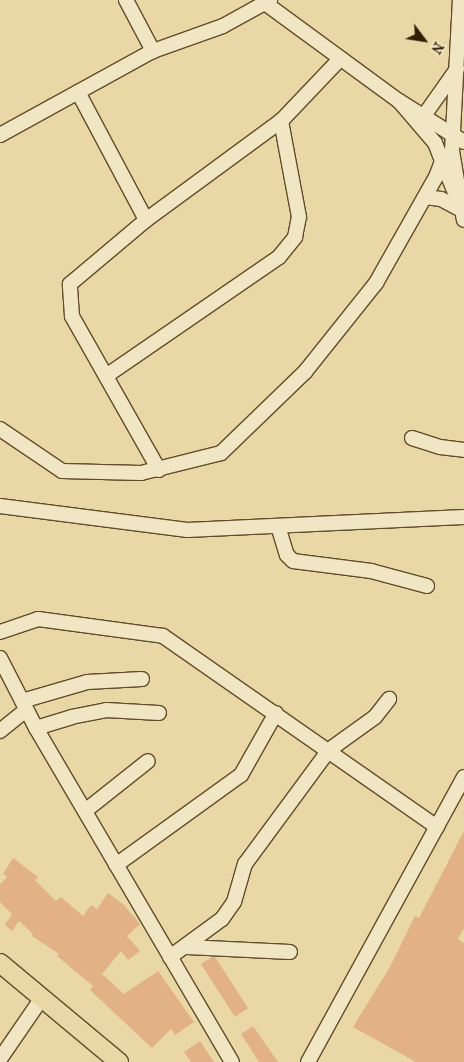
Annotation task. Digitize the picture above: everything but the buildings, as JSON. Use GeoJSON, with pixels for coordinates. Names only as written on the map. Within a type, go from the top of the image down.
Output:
{"type":"FeatureCollection","features":[{"type":"Feature","properties":{"kind":"main road"},"geometry":{"type":"LineString","coordinates":[[0,963],[119,1062]]}},
{"type":"Feature","properties":{"kind":"street"},"geometry":{"type":"LineString","coordinates":[[126,0],[153,51]]}},
{"type":"Feature","properties":{"kind":"street"},"geometry":{"type":"LineString","coordinates":[[460,0],[457,68],[458,139],[455,176],[463,215]]}},
{"type":"Feature","properties":{"kind":"street"},"geometry":{"type":"LineString","coordinates":[[2,132],[153,51],[223,26],[268,1],[340,59],[399,101],[458,139]]}},
{"type":"Feature","properties":{"kind":"street"},"geometry":{"type":"LineString","coordinates":[[159,470],[72,316],[70,284],[146,220],[282,121],[340,59]]}},
{"type":"Feature","properties":{"kind":"street"},"geometry":{"type":"LineString","coordinates":[[423,117],[457,68]]}},
{"type":"Feature","properties":{"kind":"street"},"geometry":{"type":"LineString","coordinates":[[78,92],[146,220]]}},
{"type":"Feature","properties":{"kind":"street"},"geometry":{"type":"LineString","coordinates":[[399,101],[426,130],[442,161],[463,215]]}},
{"type":"Feature","properties":{"kind":"street"},"geometry":{"type":"LineString","coordinates":[[106,376],[279,258],[295,237],[299,217],[282,121]]}},
{"type":"Feature","properties":{"kind":"street"},"geometry":{"type":"LineString","coordinates":[[0,429],[62,471],[141,473],[221,453],[305,372],[376,283],[425,197],[442,161]]}},
{"type":"Feature","properties":{"kind":"street"},"geometry":{"type":"LineString","coordinates":[[425,197],[440,199],[463,215]]}},
{"type":"Feature","properties":{"kind":"street"},"geometry":{"type":"LineString","coordinates":[[412,438],[440,447],[464,450]]}},
{"type":"Feature","properties":{"kind":"street"},"geometry":{"type":"LineString","coordinates":[[0,506],[187,530],[464,517]]}},
{"type":"Feature","properties":{"kind":"street"},"geometry":{"type":"LineString","coordinates":[[278,526],[287,555],[294,561],[371,571],[426,586]]}},
{"type":"Feature","properties":{"kind":"street"},"geometry":{"type":"LineString","coordinates":[[0,632],[38,620],[154,633],[171,641],[437,827]]}},
{"type":"Feature","properties":{"kind":"street"},"geometry":{"type":"LineString","coordinates":[[0,658],[36,728],[232,1062]]}},
{"type":"Feature","properties":{"kind":"street"},"geometry":{"type":"LineString","coordinates":[[0,731],[24,706],[86,682],[142,679]]}},
{"type":"Feature","properties":{"kind":"street"},"geometry":{"type":"LineString","coordinates":[[170,958],[222,919],[234,902],[245,864],[329,750],[374,717],[389,699]]}},
{"type":"Feature","properties":{"kind":"street"},"geometry":{"type":"LineString","coordinates":[[36,728],[71,717],[106,710],[159,713]]}},
{"type":"Feature","properties":{"kind":"street"},"geometry":{"type":"LineString","coordinates":[[116,865],[241,775],[276,713]]}},
{"type":"Feature","properties":{"kind":"street"},"geometry":{"type":"LineString","coordinates":[[85,811],[148,761]]}},
{"type":"Feature","properties":{"kind":"street"},"geometry":{"type":"LineString","coordinates":[[308,1062],[464,777]]}},
{"type":"Feature","properties":{"kind":"street"},"geometry":{"type":"LineString","coordinates":[[187,947],[290,952]]}},
{"type":"Feature","properties":{"kind":"street"},"geometry":{"type":"LineString","coordinates":[[0,1059],[42,998]]}}]}
